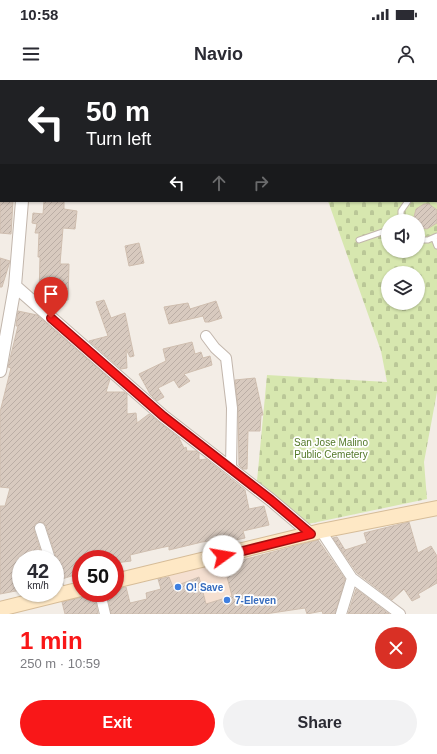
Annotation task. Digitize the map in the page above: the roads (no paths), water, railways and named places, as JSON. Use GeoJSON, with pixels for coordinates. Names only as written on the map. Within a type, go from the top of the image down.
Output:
{"type":"FeatureCollection","features":[{"type":"Feature","properties":{"kind":"main road"},"geometry":{"type":"LineString","coordinates":[[124,579],[316,532],[437,508]]}},
{"type":"Feature","properties":{"kind":"main road"},"geometry":{"type":"LineString","coordinates":[[0,609],[26,602]]}},
{"type":"Feature","properties":{"kind":"street"},"geometry":{"type":"LineString","coordinates":[[0,371],[3,329],[15,286],[22,202]]}},
{"type":"Feature","properties":{"kind":"street"},"geometry":{"type":"LineString","coordinates":[[15,286],[163,416],[316,532],[352,578],[400,614]]}},
{"type":"Feature","properties":{"kind":"street"},"geometry":{"type":"LineString","coordinates":[[206,336],[215,348],[226,358],[232,408],[231,468]]}},
{"type":"Feature","properties":{"kind":"street"},"geometry":{"type":"LineString","coordinates":[[40,528],[47,550]]}},
{"type":"Feature","properties":{"kind":"street"},"geometry":{"type":"LineString","coordinates":[[342,614],[352,578]]}},
{"type":"Feature","properties":{"kind":"street"},"geometry":{"type":"LineString","coordinates":[[102,602],[105,614]]}},
{"type":"Feature","properties":{"kind":"lane"},"geometry":{"type":"LineString","coordinates":[[401,214],[401,211],[407,202]]}},
{"type":"Feature","properties":{"kind":"lane"},"geometry":{"type":"LineString","coordinates":[[358,240],[381,232]]}},
{"type":"Feature","properties":{"kind":"lane"},"geometry":{"type":"LineString","coordinates":[[425,239],[435,237],[437,246]]}},
{"type":"Feature","properties":{"kind":"place","name":"O! Save"},"geometry":{"type":"Point","coordinates":[178,587]}},
{"type":"Feature","properties":{"kind":"place","name":"7-Eleven"},"geometry":{"type":"Point","coordinates":[227,600]}},
{"type":"Feature","properties":{"kind":"park label","name":"San Jose Malino Public Cemetery"},"geometry":{"type":"Point","coordinates":[331,448]}}]}
